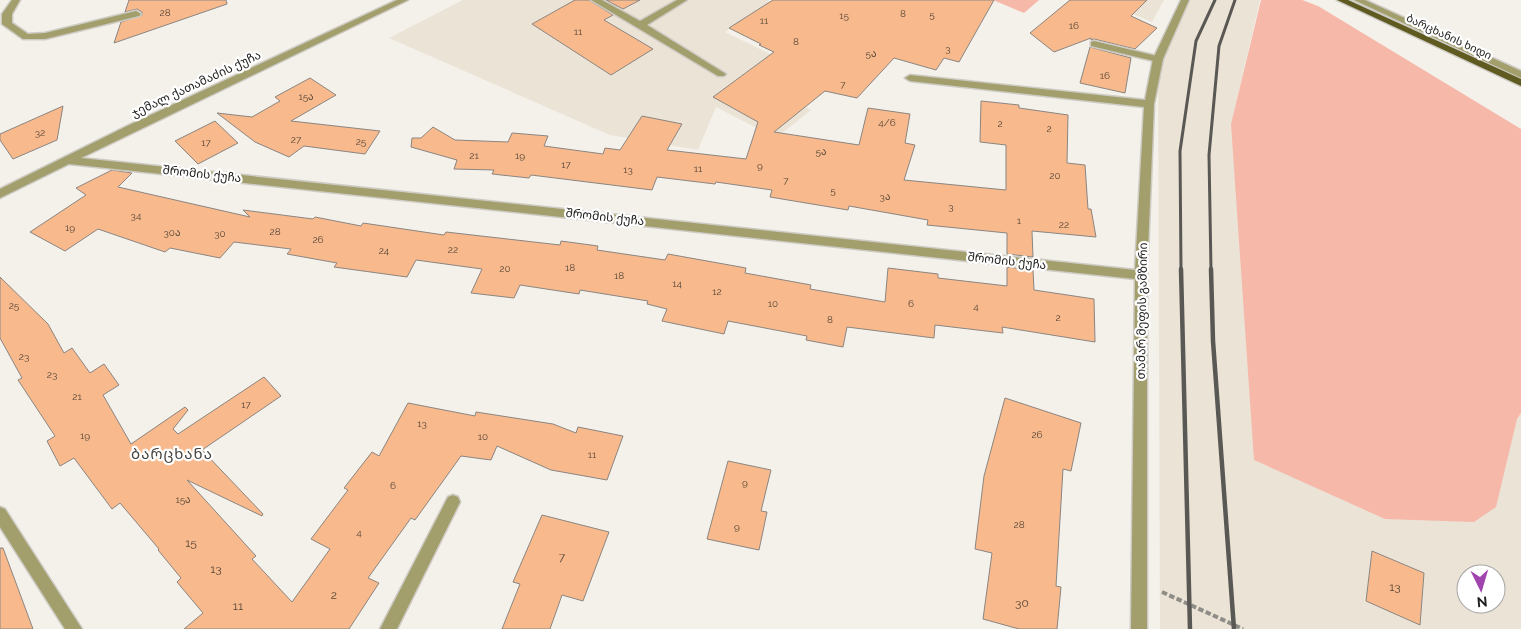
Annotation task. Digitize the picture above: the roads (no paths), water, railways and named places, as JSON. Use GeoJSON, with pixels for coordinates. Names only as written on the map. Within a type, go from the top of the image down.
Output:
{"type":"FeatureCollection","features":[{"type":"Feature","properties":{"kind":"main road","name":"ბარცხანის ხიდი"},"geometry":{"type":"LineString","coordinates":[[1341,0],[1521,82]]}},
{"type":"Feature","properties":{"kind":"street"},"geometry":{"type":"LineString","coordinates":[[16,0],[7,14],[7,24],[26,37],[45,36],[136,14]]}},
{"type":"Feature","properties":{"kind":"street","name":"ჯემალ ქათამაძის ქუჩა"},"geometry":{"type":"LineString","coordinates":[[0,194],[131,128],[404,0]]}},
{"type":"Feature","properties":{"kind":"street"},"geometry":{"type":"LineString","coordinates":[[595,0],[721,74]]}},
{"type":"Feature","properties":{"kind":"street"},"geometry":{"type":"LineString","coordinates":[[640,26],[683,0]]}},
{"type":"Feature","properties":{"kind":"street","name":"თამარ მეფის გამზირი"},"geometry":{"type":"LineString","coordinates":[[1139,629],[1141,275],[1149,104],[1158,59],[1185,0]]}},
{"type":"Feature","properties":{"kind":"street"},"geometry":{"type":"LineString","coordinates":[[1359,0],[1521,75]]}},
{"type":"Feature","properties":{"kind":"street"},"geometry":{"type":"LineString","coordinates":[[1094,44],[1158,59]]}},
{"type":"Feature","properties":{"kind":"street"},"geometry":{"type":"LineString","coordinates":[[910,78],[1149,104]]}},
{"type":"Feature","properties":{"kind":"street","name":"შრომის ქუჩა"},"geometry":{"type":"LineString","coordinates":[[68,160],[1141,275]]}},
{"type":"Feature","properties":{"kind":"street"},"geometry":{"type":"LineString","coordinates":[[388,629],[453,502]]}},
{"type":"Feature","properties":{"kind":"street"},"geometry":{"type":"LineString","coordinates":[[0,514],[74,629]]}},
{"type":"Feature","properties":{"kind":"railway"},"geometry":{"type":"LineString","coordinates":[[1181,270],[1180,151],[1196,41],[1215,0]]}},
{"type":"Feature","properties":{"kind":"railway"},"geometry":{"type":"LineString","coordinates":[[1211,270],[1209,155],[1219,46],[1235,0]]}},
{"type":"Feature","properties":{"kind":"railway"},"geometry":{"type":"LineString","coordinates":[[1181,269],[1190,629]]}},
{"type":"Feature","properties":{"kind":"railway"},"geometry":{"type":"LineString","coordinates":[[1211,269],[1213,341],[1234,629]]}},
{"type":"Feature","properties":{"kind":"district","name":"ბარცხანა"},"geometry":{"type":"Point","coordinates":[172,454]}}]}
